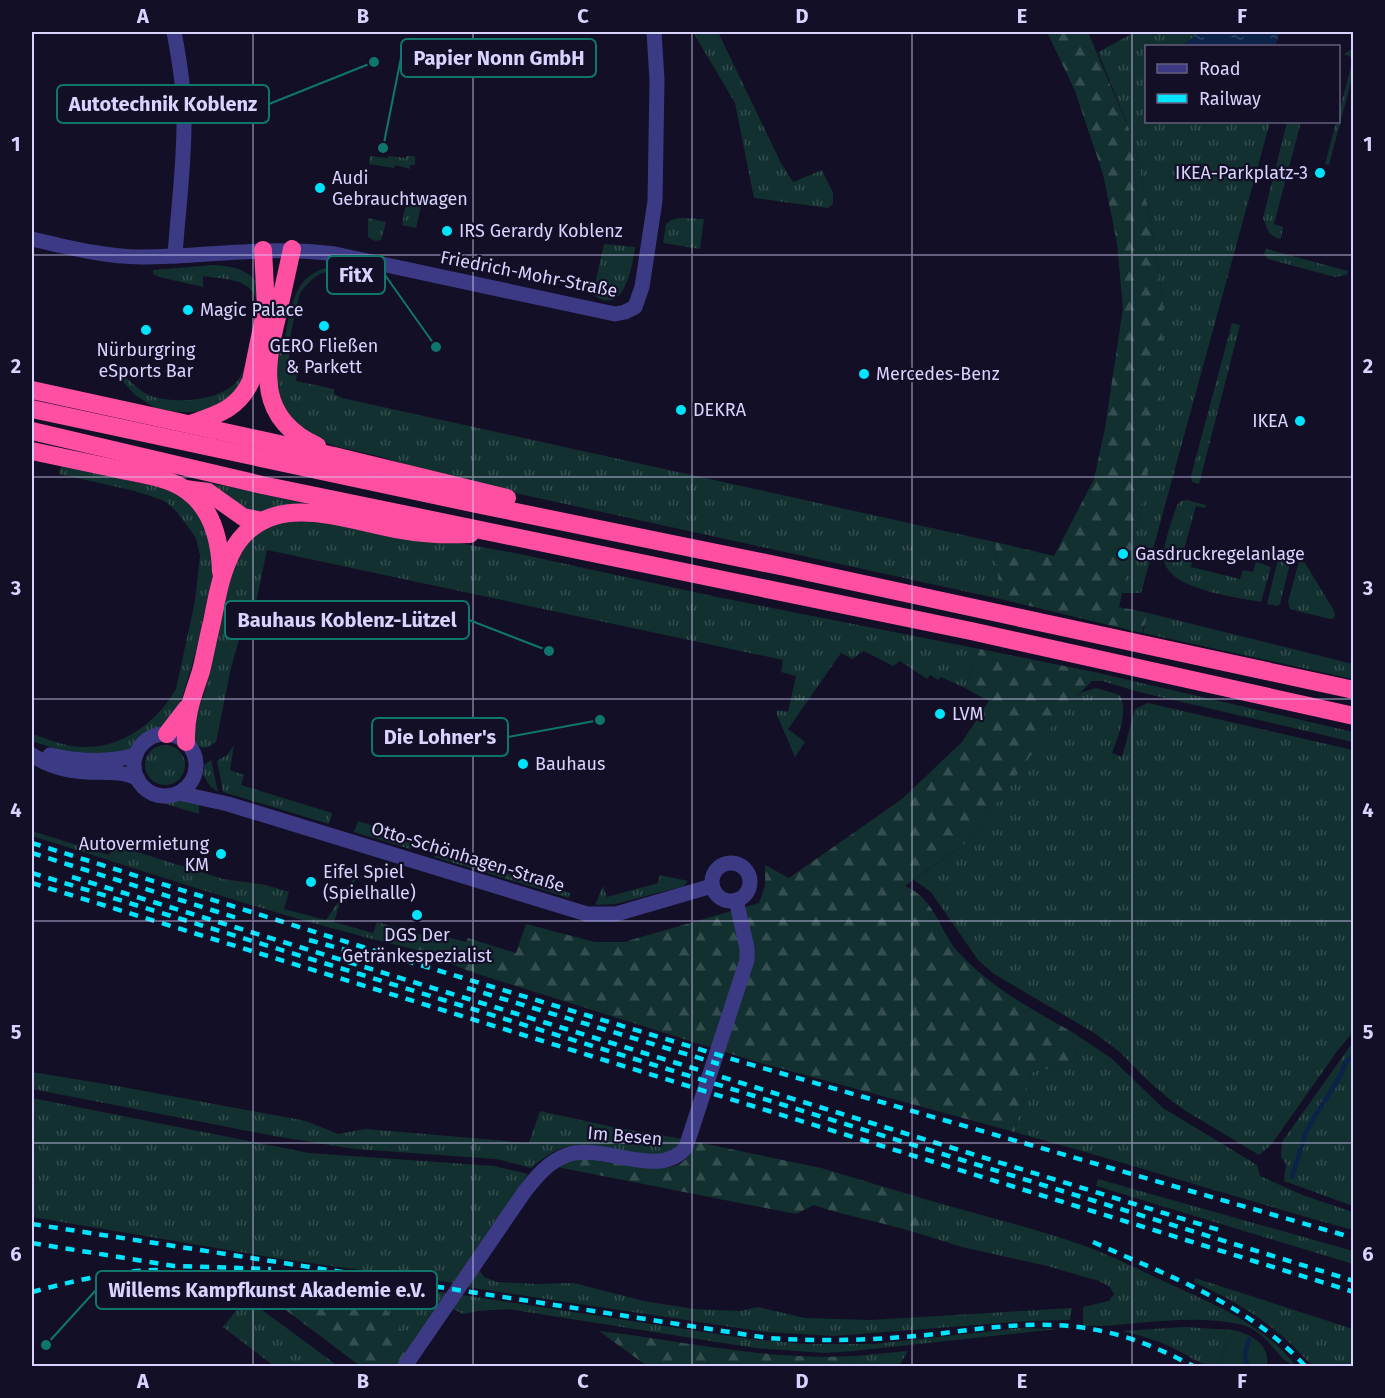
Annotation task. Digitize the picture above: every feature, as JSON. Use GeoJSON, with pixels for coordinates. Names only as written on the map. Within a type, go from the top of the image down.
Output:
{"type":"FeatureCollection","features":[{"type":"Feature","properties":{"kind":"highway"},"geometry":{"type":"LineString","coordinates":[[292,249],[269,350],[268,386],[277,413],[290,431],[334,456]]}},
{"type":"Feature","properties":{"kind":"highway"},"geometry":{"type":"LineString","coordinates":[[189,424],[234,405],[246,393],[251,381],[266,307],[262,250]]}},
{"type":"Feature","properties":{"kind":"highway"},"geometry":{"type":"LineString","coordinates":[[32,390],[334,456],[543,507],[576,524]]}},
{"type":"Feature","properties":{"kind":"highway"},"geometry":{"type":"LineString","coordinates":[[32,409],[1353,690]]}},
{"type":"Feature","properties":{"kind":"highway"},"geometry":{"type":"LineString","coordinates":[[32,431],[262,485],[1039,645],[1353,716]]}},
{"type":"Feature","properties":{"kind":"highway"},"geometry":{"type":"LineString","coordinates":[[32,451],[161,478],[185,489],[208,492],[243,517],[262,521]]}},
{"type":"Feature","properties":{"kind":"highway"},"geometry":{"type":"LineString","coordinates":[[185,489],[202,505],[214,527],[221,555],[221,577],[202,668],[186,719],[186,742]]}},
{"type":"Feature","properties":{"kind":"highway"},"geometry":{"type":"LineString","coordinates":[[221,577],[238,543],[262,521],[280,513],[305,512],[416,532],[449,535],[497,532]]}},
{"type":"Feature","properties":{"kind":"highway"},"geometry":{"type":"LineString","coordinates":[[167,734],[189,704]]}},
{"type":"Feature","properties":{"kind":"street"},"geometry":{"type":"LineString","coordinates":[[174,32],[184,114],[184,157],[175,256]]}},
{"type":"Feature","properties":{"kind":"street","name":"Friedrich-Mohr-Straße"},"geometry":{"type":"LineString","coordinates":[[32,239],[138,257],[292,249],[335,254],[615,314],[634,307],[642,287],[655,201],[657,80],[654,32]]}},
{"type":"Feature","properties":{"kind":"street"},"geometry":{"type":"LineString","coordinates":[[160,734],[174,735],[186,742],[196,758],[195,774],[191,783],[179,793],[167,796],[145,789],[134,767],[138,749],[148,739],[160,734]]}},
{"type":"Feature","properties":{"kind":"street"},"geometry":{"type":"LineString","coordinates":[[32,754],[82,760],[121,759],[136,755]]}},
{"type":"Feature","properties":{"kind":"street"},"geometry":{"type":"LineString","coordinates":[[32,754],[53,766],[69,770],[126,773],[138,779]]}},
{"type":"Feature","properties":{"kind":"street"},"geometry":{"type":"LineString","coordinates":[[195,774],[202,789],[213,800]]}},
{"type":"Feature","properties":{"kind":"street","name":"Otto-Schönhagen-Straße"},"geometry":{"type":"LineString","coordinates":[[179,793],[213,800],[587,914],[606,915],[627,911],[712,886]]}},
{"type":"Feature","properties":{"kind":"street"},"geometry":{"type":"LineString","coordinates":[[722,864],[741,865],[747,872],[750,882],[747,891],[736,900],[721,898],[712,886],[712,876],[722,864]]}},
{"type":"Feature","properties":{"kind":"street","name":"Im Besen"},"geometry":{"type":"LineString","coordinates":[[405,1366],[525,1191],[546,1167],[576,1152],[660,1161],[677,1157],[686,1147],[747,960],[747,948],[736,900]]}},
{"type":"Feature","properties":{"kind":"green space"},"geometry":{"type":"Polygon","coordinates":[[[693,32],[718,32],[781,163],[793,182],[822,170],[833,193],[833,204],[828,208],[754,198],[735,103],[693,32]]]}},
{"type":"Feature","properties":{"kind":"green space"},"geometry":{"type":"Polygon","coordinates":[[[1047,32],[1088,32],[1134,141],[1163,299],[1160,405],[1142,505],[1119,607],[1148,613],[1142,633],[1000,599],[995,542],[1054,556],[1094,479],[1105,428],[1123,308],[1117,243],[1103,174],[1075,91],[1047,32]]]}},
{"type":"Feature","properties":{"kind":"green space"},"geometry":{"type":"Polygon","coordinates":[[[1135,32],[1200,32],[1183,45],[1145,45],[1145,123],[1270,123],[1141,593],[1122,593],[1142,505],[1163,299],[1134,141],[1098,52],[1135,32]]]}},
{"type":"Feature","properties":{"kind":"green space"},"geometry":{"type":"Polygon","coordinates":[[[1353,48],[1353,58],[1344,54],[1353,48]]]}},
{"type":"Feature","properties":{"kind":"green space"},"geometry":{"type":"Polygon","coordinates":[[[1353,58],[1353,74],[1329,165],[1325,164],[1336,123],[1340,123],[1340,109],[1353,58]]]}},
{"type":"Feature","properties":{"kind":"green space"},"geometry":{"type":"Polygon","coordinates":[[[1287,123],[1301,123],[1274,224],[1283,227],[1281,238],[1278,239],[1269,233],[1263,218],[1287,123]]]}},
{"type":"Feature","properties":{"kind":"green space"},"geometry":{"type":"Polygon","coordinates":[[[370,156],[406,158],[406,156],[415,156],[415,165],[410,165],[410,169],[395,165],[394,168],[369,164],[370,156]]]}},
{"type":"Feature","properties":{"kind":"green space"},"geometry":{"type":"Polygon","coordinates":[[[411,195],[423,197],[416,228],[402,225],[407,198],[411,195]]]}},
{"type":"Feature","properties":{"kind":"green space"},"geometry":{"type":"Polygon","coordinates":[[[368,218],[386,222],[381,240],[375,241],[368,237],[368,218]]]}},
{"type":"Feature","properties":{"kind":"green space"},"geometry":{"type":"Polygon","coordinates":[[[679,218],[704,219],[700,249],[663,243],[666,224],[679,218]]]}},
{"type":"Feature","properties":{"kind":"green space"},"geometry":{"type":"Polygon","coordinates":[[[604,244],[635,247],[624,289],[611,300],[601,299],[590,292],[595,284],[604,244]]]}},
{"type":"Feature","properties":{"kind":"green space"},"geometry":{"type":"Polygon","coordinates":[[[1266,249],[1348,271],[1348,273],[1335,277],[1268,259],[1264,254],[1266,249]]]}},
{"type":"Feature","properties":{"kind":"green space"},"geometry":{"type":"Polygon","coordinates":[[[228,266],[251,276],[260,286],[258,304],[250,289],[237,282],[203,276],[203,287],[153,274],[153,270],[228,266]]]}},
{"type":"Feature","properties":{"kind":"green space"},"geometry":{"type":"Polygon","coordinates":[[[331,267],[347,271],[343,275],[328,272],[319,274],[307,284],[299,296],[289,353],[292,371],[297,373],[296,381],[334,389],[334,394],[342,398],[995,542],[1000,599],[451,479],[311,437],[285,413],[276,386],[277,349],[283,348],[291,309],[300,287],[317,271],[331,267]]]}},
{"type":"Feature","properties":{"kind":"green space"},"geometry":{"type":"Polygon","coordinates":[[[257,308],[250,370],[233,400],[200,412],[179,412],[155,408],[135,395],[116,374],[121,372],[145,393],[168,400],[196,399],[222,392],[233,385],[244,370],[257,308]]]}},
{"type":"Feature","properties":{"kind":"green space"},"geometry":{"type":"Polygon","coordinates":[[[1232,323],[1240,325],[1199,484],[1192,482],[1191,476],[1232,323]]]}},
{"type":"Feature","properties":{"kind":"green space"},"geometry":{"type":"Polygon","coordinates":[[[61,466],[160,487],[179,494],[193,505],[204,520],[214,555],[212,577],[196,651],[178,707],[164,726],[145,734],[130,749],[113,755],[65,752],[32,741],[32,734],[67,745],[100,746],[131,735],[156,715],[176,689],[195,601],[200,556],[196,538],[177,512],[165,501],[135,491],[59,474],[61,466]]]}},
{"type":"Feature","properties":{"kind":"green space"},"geometry":{"type":"Polygon","coordinates":[[[202,481],[307,504],[286,505],[266,512],[253,513],[202,481]]]}},
{"type":"Feature","properties":{"kind":"green space"},"geometry":{"type":"Polygon","coordinates":[[[1187,500],[1206,505],[1205,508],[1196,506],[1183,553],[1193,556],[1191,567],[1240,579],[1243,570],[1253,572],[1256,562],[1271,567],[1261,602],[1202,589],[1174,576],[1166,567],[1164,555],[1171,523],[1177,505],[1187,500]]]}},
{"type":"Feature","properties":{"kind":"green space"},"geometry":{"type":"Polygon","coordinates":[[[309,521],[449,541],[520,554],[722,598],[980,649],[965,688],[941,677],[938,680],[930,675],[927,679],[900,661],[893,666],[864,651],[852,659],[841,653],[788,729],[805,742],[795,757],[777,715],[777,710],[788,712],[796,676],[781,672],[783,660],[267,550],[253,616],[241,632],[231,668],[216,742],[203,748],[194,742],[192,737],[193,723],[203,698],[233,567],[246,546],[265,529],[280,523],[309,521]]]}},
{"type":"Feature","properties":{"kind":"green space"},"geometry":{"type":"Polygon","coordinates":[[[1265,552],[1291,559],[1280,604],[1277,606],[1267,604],[1278,559],[1264,554],[1265,552]]]}},
{"type":"Feature","properties":{"kind":"green space"},"geometry":{"type":"Polygon","coordinates":[[[1299,561],[1305,563],[1333,609],[1334,618],[1290,609],[1288,602],[1299,561]]]}},
{"type":"Feature","properties":{"kind":"green space"},"geometry":{"type":"Polygon","coordinates":[[[1148,613],[1353,664],[1353,679],[1143,633],[1148,613]]]}},
{"type":"Feature","properties":{"kind":"green space"},"geometry":{"type":"Polygon","coordinates":[[[980,649],[1094,672],[1092,681],[1065,708],[970,840],[905,886],[930,906],[948,939],[972,966],[1013,997],[1072,1032],[1077,1055],[1067,1065],[1032,1072],[1014,1132],[757,1062],[468,971],[413,949],[414,943],[445,942],[447,937],[466,942],[468,938],[516,953],[526,924],[595,942],[624,942],[759,903],[765,886],[765,865],[789,878],[902,799],[962,742],[989,701],[965,688],[980,649]]]}},
{"type":"Feature","properties":{"kind":"green space"},"geometry":{"type":"Polygon","coordinates":[[[1094,672],[1353,732],[1353,742],[1139,692],[1102,681],[1092,681],[1094,672]]]}},
{"type":"Feature","properties":{"kind":"green space"},"geometry":{"type":"Polygon","coordinates":[[[1096,688],[1120,695],[1123,717],[1112,753],[1122,757],[1135,709],[1148,703],[1353,750],[1353,1032],[1271,1145],[1259,1155],[1168,1098],[1121,1053],[1096,1034],[994,974],[978,960],[931,892],[914,880],[970,840],[1065,707],[1082,692],[1096,688]]]}},
{"type":"Feature","properties":{"kind":"green space"},"geometry":{"type":"Polygon","coordinates":[[[165,745],[179,751],[185,765],[179,779],[165,785],[151,779],[145,765],[151,751],[165,745]]]}},
{"type":"Feature","properties":{"kind":"green space"},"geometry":{"type":"Polygon","coordinates":[[[234,745],[230,770],[244,775],[241,785],[332,813],[329,824],[223,792],[217,761],[227,755],[234,745]]]}},
{"type":"Feature","properties":{"kind":"green space"},"geometry":{"type":"Polygon","coordinates":[[[211,760],[218,792],[210,786],[203,775],[204,765],[211,760]]]}},
{"type":"Feature","properties":{"kind":"green space"},"geometry":{"type":"Polygon","coordinates":[[[179,799],[199,805],[199,814],[153,800],[162,801],[179,799]]]}},
{"type":"Feature","properties":{"kind":"green space"},"geometry":{"type":"Polygon","coordinates":[[[358,821],[413,838],[415,841],[413,847],[410,849],[354,832],[358,821]]]}},
{"type":"Feature","properties":{"kind":"green space"},"geometry":{"type":"Polygon","coordinates":[[[32,831],[109,855],[115,845],[223,879],[266,885],[289,892],[284,909],[326,920],[358,872],[347,902],[341,900],[334,922],[373,933],[377,922],[446,942],[415,943],[413,949],[365,937],[269,910],[32,836],[32,831]]]}},
{"type":"Feature","properties":{"kind":"green space"},"geometry":{"type":"Polygon","coordinates":[[[437,852],[570,893],[569,898],[434,857],[437,852]]]}},
{"type":"Feature","properties":{"kind":"green space"},"geometry":{"type":"Polygon","coordinates":[[[660,875],[688,881],[684,886],[616,904],[595,905],[603,886],[607,897],[658,883],[660,875]]]}},
{"type":"Feature","properties":{"kind":"green space"},"geometry":{"type":"Polygon","coordinates":[[[1072,1032],[1111,1058],[1163,1108],[1257,1165],[1260,1176],[1305,1196],[1353,1212],[1353,1230],[1014,1132],[1032,1072],[1067,1065],[1077,1055],[1072,1032]]]}},
{"type":"Feature","properties":{"kind":"green space"},"geometry":{"type":"Polygon","coordinates":[[[1353,1042],[1353,1206],[1284,1181],[1286,1164],[1281,1157],[1282,1142],[1353,1042]]]}},
{"type":"Feature","properties":{"kind":"green space"},"geometry":{"type":"Polygon","coordinates":[[[32,1072],[306,1121],[338,1134],[366,1129],[529,1143],[540,1111],[683,1139],[667,1152],[649,1155],[594,1147],[566,1147],[550,1154],[531,1168],[496,1159],[355,1149],[274,1136],[32,1089],[32,1072]]]}},
{"type":"Feature","properties":{"kind":"green space"},"geometry":{"type":"Polygon","coordinates":[[[32,1098],[309,1153],[494,1166],[528,1174],[455,1283],[281,1259],[32,1217],[32,1098]]]}},
{"type":"Feature","properties":{"kind":"green space"},"geometry":{"type":"Polygon","coordinates":[[[697,1142],[821,1168],[928,1200],[917,1233],[814,1205],[796,1214],[557,1167],[583,1157],[593,1157],[646,1167],[671,1167],[685,1160],[697,1142]]]}},
{"type":"Feature","properties":{"kind":"green space"},"geometry":{"type":"Polygon","coordinates":[[[1098,1179],[1353,1251],[1353,1264],[1096,1186],[1098,1179]]]}},
{"type":"Feature","properties":{"kind":"green space"},"geometry":{"type":"Polygon","coordinates":[[[928,1200],[1047,1233],[1118,1260],[1239,1318],[1270,1339],[1296,1366],[1284,1359],[1258,1333],[1239,1324],[1214,1320],[1188,1320],[1104,1326],[1083,1325],[1083,1307],[1109,1301],[1114,1294],[1110,1287],[1099,1281],[1047,1266],[962,1247],[917,1233],[928,1200]]]}},
{"type":"Feature","properties":{"kind":"green space"},"geometry":{"type":"Polygon","coordinates":[[[479,1270],[484,1277],[497,1282],[574,1283],[644,1301],[694,1309],[740,1311],[758,1307],[805,1318],[870,1320],[1072,1308],[1070,1320],[1028,1321],[834,1336],[766,1332],[467,1287],[479,1270]]]}},
{"type":"Feature","properties":{"kind":"green space"},"geometry":{"type":"Polygon","coordinates":[[[251,1276],[324,1278],[390,1286],[384,1304],[393,1321],[415,1343],[398,1366],[360,1366],[250,1283],[251,1276]]]}},
{"type":"Feature","properties":{"kind":"green space"},"geometry":{"type":"Polygon","coordinates":[[[1195,1278],[1353,1329],[1353,1366],[1312,1366],[1286,1339],[1258,1317],[1194,1282],[1195,1278]]]}},
{"type":"Feature","properties":{"kind":"green space"},"geometry":{"type":"Polygon","coordinates":[[[390,1286],[448,1293],[415,1343],[393,1321],[384,1304],[390,1286]]]}},
{"type":"Feature","properties":{"kind":"green space"},"geometry":{"type":"Polygon","coordinates":[[[462,1295],[750,1339],[805,1344],[874,1344],[1021,1328],[1057,1329],[825,1353],[755,1348],[508,1309],[463,1314],[453,1309],[462,1295]]]}},
{"type":"Feature","properties":{"kind":"green space"},"geometry":{"type":"Polygon","coordinates":[[[246,1298],[338,1366],[274,1366],[223,1327],[246,1298]]]}},
{"type":"Feature","properties":{"kind":"green space"},"geometry":{"type":"Polygon","coordinates":[[[1184,1327],[1234,1330],[1217,1366],[1201,1363],[1164,1344],[1122,1331],[1184,1327]]]}},
{"type":"Feature","properties":{"kind":"green space"},"geometry":{"type":"Polygon","coordinates":[[[1234,1330],[1259,1342],[1266,1352],[1267,1366],[1217,1366],[1234,1330]]]}},
{"type":"Feature","properties":{"kind":"green space"},"geometry":{"type":"Polygon","coordinates":[[[599,1331],[759,1353],[823,1357],[855,1356],[848,1366],[647,1366],[599,1331]]]}},
{"type":"Feature","properties":{"kind":"green space"},"geometry":{"type":"Polygon","coordinates":[[[908,1351],[899,1366],[848,1366],[855,1356],[908,1351]]]}},
{"type":"Feature","properties":{"kind":"water"},"geometry":{"type":"Polygon","coordinates":[[[1200,32],[1280,32],[1275,45],[1183,45],[1200,32]]]}},
{"type":"Feature","properties":{"kind":"waterway"},"geometry":{"type":"LineString","coordinates":[[1292,1177],[1306,1132],[1341,1075],[1345,1063],[1354,1055]]}},
{"type":"Feature","properties":{"kind":"waterway"},"geometry":{"type":"LineString","coordinates":[[1247,1366],[1245,1353],[1249,1339]]}},
{"type":"Feature","properties":{"kind":"railway"},"geometry":{"type":"LineString","coordinates":[[32,843],[420,965],[742,1062],[1354,1238]]}},
{"type":"Feature","properties":{"kind":"railway"},"geometry":{"type":"LineString","coordinates":[[32,853],[237,918]]}},
{"type":"Feature","properties":{"kind":"railway"},"geometry":{"type":"LineString","coordinates":[[32,873],[1354,1281]]}},
{"type":"Feature","properties":{"kind":"railway"},"geometry":{"type":"LineString","coordinates":[[72,877],[1219,1230]]}},
{"type":"Feature","properties":{"kind":"railway"},"geometry":{"type":"LineString","coordinates":[[32,883],[1354,1292]]}},
{"type":"Feature","properties":{"kind":"railway"},"geometry":{"type":"LineString","coordinates":[[309,940],[349,951]]}},
{"type":"Feature","properties":{"kind":"railway"},"geometry":{"type":"LineString","coordinates":[[467,988],[719,1064]]}},
{"type":"Feature","properties":{"kind":"railway"},"geometry":{"type":"LineString","coordinates":[[32,1224],[768,1338],[868,1339],[1009,1326],[1071,1326],[1131,1339],[1193,1366]]}},
{"type":"Feature","properties":{"kind":"railway"},"geometry":{"type":"LineString","coordinates":[[1093,1242],[1178,1280],[1233,1308],[1283,1344],[1305,1366]]}},
{"type":"Feature","properties":{"kind":"railway"},"geometry":{"type":"LineString","coordinates":[[32,1243],[174,1266],[271,1269]]}},
{"type":"Feature","properties":{"kind":"railway"},"geometry":{"type":"LineString","coordinates":[[32,1292],[112,1274],[160,1270]]}},
{"type":"Feature","properties":{"kind":"place","name":"Autotechnik Koblenz"},"geometry":{"type":"Point","coordinates":[374,62]}},
{"type":"Feature","properties":{"kind":"place","name":"Papier Nonn GmbH"},"geometry":{"type":"Point","coordinates":[383,148]}},
{"type":"Feature","properties":{"kind":"place","name":"IKEA-Parkplatz-3"},"geometry":{"type":"Point","coordinates":[1320,173]}},
{"type":"Feature","properties":{"kind":"place","name":"Audi Gebrauchtwagen"},"geometry":{"type":"Point","coordinates":[320,188]}},
{"type":"Feature","properties":{"kind":"place","name":"IRS Gerardy Koblenz"},"geometry":{"type":"Point","coordinates":[447,231]}},
{"type":"Feature","properties":{"kind":"place","name":"Magic Palace"},"geometry":{"type":"Point","coordinates":[188,310]}},
{"type":"Feature","properties":{"kind":"place","name":"GERO Fließen & Parkett"},"geometry":{"type":"Point","coordinates":[324,326]}},
{"type":"Feature","properties":{"kind":"place","name":"Nürburgring eSports Bar"},"geometry":{"type":"Point","coordinates":[146,330]}},
{"type":"Feature","properties":{"kind":"place","name":"FitX"},"geometry":{"type":"Point","coordinates":[436,347]}},
{"type":"Feature","properties":{"kind":"place","name":"Mercedes-Benz"},"geometry":{"type":"Point","coordinates":[864,374]}},
{"type":"Feature","properties":{"kind":"place","name":"DEKRA"},"geometry":{"type":"Point","coordinates":[681,410]}},
{"type":"Feature","properties":{"kind":"place","name":"IKEA"},"geometry":{"type":"Point","coordinates":[1300,421]}},
{"type":"Feature","properties":{"kind":"place","name":"Gasdruckregelanlage"},"geometry":{"type":"Point","coordinates":[1123,554]}},
{"type":"Feature","properties":{"kind":"place","name":"Bauhaus Koblenz-Lützel"},"geometry":{"type":"Point","coordinates":[549,651]}},
{"type":"Feature","properties":{"kind":"place","name":"LVM"},"geometry":{"type":"Point","coordinates":[940,714]}},
{"type":"Feature","properties":{"kind":"place","name":"Die Lohner's"},"geometry":{"type":"Point","coordinates":[600,720]}},
{"type":"Feature","properties":{"kind":"place","name":"Bauhaus"},"geometry":{"type":"Point","coordinates":[523,764]}},
{"type":"Feature","properties":{"kind":"place","name":"Autovermietung KM"},"geometry":{"type":"Point","coordinates":[221,854]}},
{"type":"Feature","properties":{"kind":"place","name":"Eifel Spiel (Spielhalle)"},"geometry":{"type":"Point","coordinates":[311,882]}},
{"type":"Feature","properties":{"kind":"place","name":"DGS Der Getränkespezialist"},"geometry":{"type":"Point","coordinates":[417,915]}},
{"type":"Feature","properties":{"kind":"place","name":"Willems Kampfkunst Akademie e.V."},"geometry":{"type":"Point","coordinates":[46,1345]}}]}
